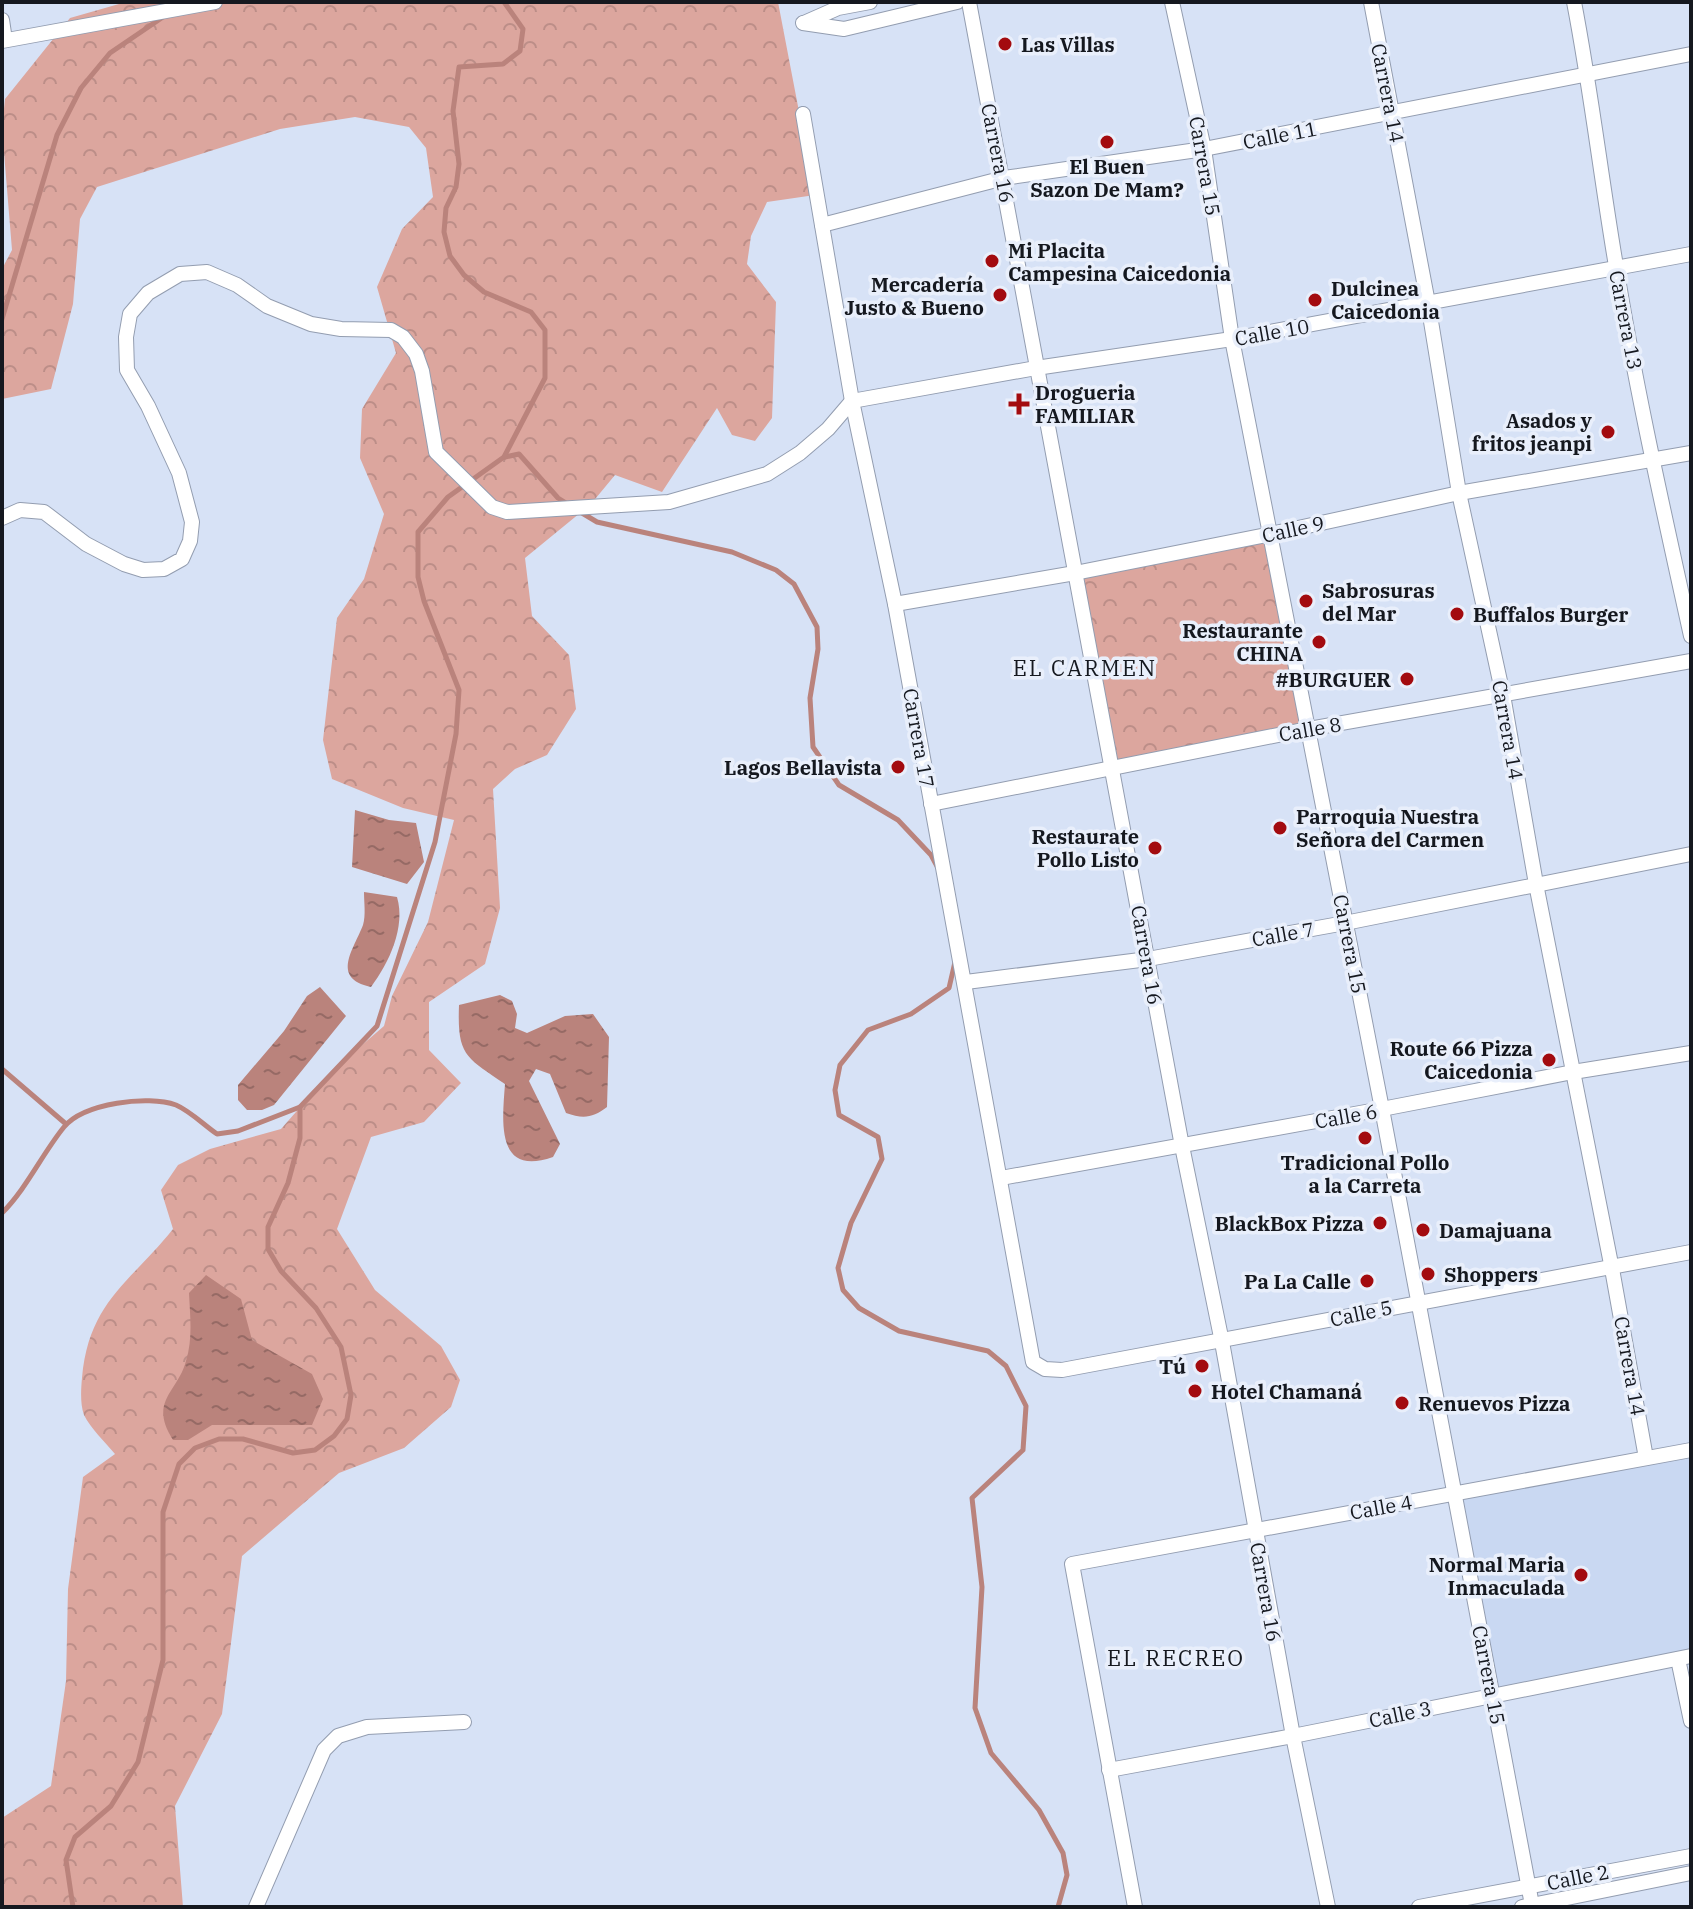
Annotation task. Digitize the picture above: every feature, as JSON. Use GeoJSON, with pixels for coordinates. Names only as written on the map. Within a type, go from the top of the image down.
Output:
{"type":"FeatureCollection","features":[{"type":"Feature","properties":{"kind":"street"},"geometry":{"type":"LineString","coordinates":[[2,20],[3,41],[125,10],[215,2]]}},
{"type":"Feature","properties":{"kind":"street"},"geometry":{"type":"LineString","coordinates":[[870,2],[838,8],[803,23],[844,29],[957,2]]}},
{"type":"Feature","properties":{"kind":"street","name":"Carrera 16"},"geometry":{"type":"LineString","coordinates":[[969,2],[1182,1146],[1222,1342],[1293,1736],[1328,1907]]}},
{"type":"Feature","properties":{"kind":"street","name":"Carrera 15"},"geometry":{"type":"LineString","coordinates":[[1172,2],[1204,149],[1232,339],[1529,1886],[1527,1906]]}},
{"type":"Feature","properties":{"kind":"street","name":"Carrera 14"},"geometry":{"type":"LineString","coordinates":[[1371,2],[1428,303],[1459,493],[1503,695],[1646,1458]]}},
{"type":"Feature","properties":{"kind":"street","name":"Carrera 13"},"geometry":{"type":"LineString","coordinates":[[1574,2],[1589,76],[1616,267],[1691,636]]}},
{"type":"Feature","properties":{"kind":"street","name":"Calle 11"},"geometry":{"type":"LineString","coordinates":[[822,225],[1004,178],[1204,149],[1691,54]]}},
{"type":"Feature","properties":{"kind":"street","name":"Carrera 17"},"geometry":{"type":"LineString","coordinates":[[803,114],[852,401],[895,604],[1033,1362]]}},
{"type":"Feature","properties":{"kind":"street","name":"Calle 10"},"geometry":{"type":"LineString","coordinates":[[852,401],[1036,368],[1232,339],[1691,254]]}},
{"type":"Feature","properties":{"kind":"street"},"geometry":{"type":"LineString","coordinates":[[2,518],[20,510],[44,512],[86,544],[124,564],[143,570],[164,569],[182,559],[190,541],[192,522],[189,509],[179,473],[148,406],[127,370],[126,337],[130,314],[148,293],[180,274],[207,272],[237,285],[267,306],[311,324],[341,329],[391,330],[403,337],[416,354],[422,371],[436,452],[492,507],[507,512],[669,502],[767,474],[800,453],[828,429],[852,401]]}},
{"type":"Feature","properties":{"kind":"street","name":"Calle 9"},"geometry":{"type":"LineString","coordinates":[[895,604],[1075,573],[1459,493],[1691,453]]}},
{"type":"Feature","properties":{"kind":"street","name":"Calle 8"},"geometry":{"type":"LineString","coordinates":[[931,804],[1308,729],[1691,661]]}},
{"type":"Feature","properties":{"kind":"street","name":"Calle 7"},"geometry":{"type":"LineString","coordinates":[[966,982],[1148,959],[1691,854]]}},
{"type":"Feature","properties":{"kind":"street","name":"Calle 6"},"geometry":{"type":"LineString","coordinates":[[1001,1178],[1691,1053]]}},
{"type":"Feature","properties":{"kind":"street","name":"Calle 5"},"geometry":{"type":"LineString","coordinates":[[1033,1362],[1045,1369],[1062,1370],[1691,1252]]}},
{"type":"Feature","properties":{"kind":"street","name":"Calle 4"},"geometry":{"type":"LineString","coordinates":[[1109,1770],[1072,1564],[1691,1450]]}},
{"type":"Feature","properties":{"kind":"street"},"geometry":{"type":"LineString","coordinates":[[1685,1657],[1691,1721]]}},
{"type":"Feature","properties":{"kind":"street","name":"Calle 3"},"geometry":{"type":"LineString","coordinates":[[1109,1770],[1685,1657]]}},
{"type":"Feature","properties":{"kind":"street"},"geometry":{"type":"LineString","coordinates":[[256,1907],[324,1750],[338,1736],[367,1727],[464,1722]]}},
{"type":"Feature","properties":{"kind":"street"},"geometry":{"type":"LineString","coordinates":[[1109,1770],[1135,1907]]}},
{"type":"Feature","properties":{"kind":"street","name":"Calle 2"},"geometry":{"type":"LineString","coordinates":[[1419,1907],[1691,1856]]}},
{"type":"Feature","properties":{"kind":"street","name":"Calle 2"},"geometry":{"type":"LineString","coordinates":[[1527,1906],[1691,1873]]}},
{"type":"Feature","properties":{"kind":"shaded area","name":"Normal Maria Inmaculada"},"geometry":{"type":"Polygon","coordinates":[[[1691,1450],[1691,1656],[1493,1694],[1455,1494],[1691,1450]]]}},
{"type":"Feature","properties":{"kind":"green space"},"geometry":{"type":"Polygon","coordinates":[[[126,2],[206,6],[237,2],[778,2],[815,195],[767,202],[751,236],[747,264],[776,302],[772,418],[755,441],[732,435],[717,408],[662,492],[615,475],[591,504],[525,558],[532,616],[569,655],[576,709],[547,755],[515,769],[493,789],[500,908],[485,964],[429,1002],[429,1050],[461,1083],[424,1122],[371,1137],[337,1229],[375,1290],[441,1346],[460,1380],[451,1407],[404,1448],[339,1473],[242,1556],[222,1714],[175,1806],[183,1907],[2,1907],[2,1818],[51,1786],[66,1681],[68,1589],[83,1477],[115,1454],[90,1425],[82,1406],[82,1378],[93,1330],[114,1295],[173,1229],[161,1190],[178,1165],[210,1149],[281,1129],[332,1071],[384,1026],[392,996],[428,922],[454,820],[403,808],[332,779],[323,740],[337,618],[364,579],[384,514],[360,458],[362,409],[396,353],[377,287],[402,229],[433,197],[426,148],[409,127],[355,117],[280,129],[97,187],[80,219],[73,304],[51,389],[2,399],[2,269],[12,250],[2,128],[5,99],[70,18],[126,2]]]}},
{"type":"Feature","properties":{"kind":"green space"},"geometry":{"type":"Polygon","coordinates":[[[1271,534],[1308,729],[1112,767],[1075,573],[1271,534]]]}},
{"type":"Feature","properties":{"kind":"water"},"geometry":{"type":"Polygon","coordinates":[[[355,810],[389,820],[416,823],[424,862],[407,884],[352,867],[355,810]]]}},
{"type":"Feature","properties":{"kind":"water"},"geometry":{"type":"Polygon","coordinates":[[[364,892],[397,897],[399,908],[394,944],[371,987],[359,983],[348,970],[348,962],[364,921],[364,892]]]}},
{"type":"Feature","properties":{"kind":"water"},"geometry":{"type":"Polygon","coordinates":[[[320,987],[346,1016],[274,1105],[262,1110],[247,1110],[238,1100],[238,1085],[284,1031],[307,996],[320,987]]]}},
{"type":"Feature","properties":{"kind":"water"},"geometry":{"type":"Polygon","coordinates":[[[500,995],[512,1001],[517,1014],[515,1028],[527,1033],[565,1016],[593,1014],[609,1037],[607,1107],[597,1113],[583,1117],[566,1113],[550,1074],[536,1069],[529,1081],[560,1144],[553,1157],[521,1160],[512,1153],[504,1130],[505,1084],[473,1061],[462,1045],[459,1005],[500,995]]]}},
{"type":"Feature","properties":{"kind":"water"},"geometry":{"type":"Polygon","coordinates":[[[206,1275],[241,1299],[252,1340],[312,1374],[323,1399],[312,1425],[212,1425],[188,1440],[173,1440],[163,1416],[164,1406],[182,1372],[190,1344],[189,1293],[206,1275]]]}},
{"type":"Feature","properties":{"kind":"waterway"},"geometry":{"type":"LineString","coordinates":[[73,1907],[66,1860],[75,1837],[111,1806],[138,1762],[163,1660],[163,1512],[179,1464],[195,1448],[219,1439],[243,1439],[293,1453],[315,1450],[334,1436],[347,1419],[351,1395],[341,1347],[316,1308],[281,1271],[268,1249],[268,1227],[288,1183],[300,1138],[300,1107],[377,1026],[435,842],[456,734],[459,690],[424,601],[418,577],[418,532],[448,497],[504,457],[545,378],[545,330],[531,312],[484,292],[464,275],[450,256],[444,232],[446,208],[456,187],[459,164],[453,111],[459,67],[503,64],[520,51],[523,29],[504,2]]}},
{"type":"Feature","properties":{"kind":"waterway"},"geometry":{"type":"LineString","coordinates":[[2,319],[57,135],[81,88],[110,53],[163,17]]}},
{"type":"Feature","properties":{"kind":"waterway"},"geometry":{"type":"LineString","coordinates":[[505,457],[519,454],[566,503]]}},
{"type":"Feature","properties":{"kind":"waterway"},"geometry":{"type":"LineString","coordinates":[[582,513],[597,522],[732,552],[776,570],[794,584],[817,627],[818,649],[810,698],[813,747],[839,785],[898,820],[931,855],[938,868]]}},
{"type":"Feature","properties":{"kind":"waterway"},"geometry":{"type":"LineString","coordinates":[[955,962],[949,988],[911,1014],[868,1030],[840,1065],[835,1090],[839,1115],[878,1137],[882,1159],[851,1223],[838,1268],[843,1290],[859,1308],[899,1331],[988,1351],[1006,1366],[1026,1406],[1023,1450],[972,1498],[982,1587],[975,1708],[991,1753],[1039,1810],[1063,1853],[1067,1875],[1058,1907]]}},
{"type":"Feature","properties":{"kind":"waterway"},"geometry":{"type":"LineString","coordinates":[[2,1069],[66,1124]]}},
{"type":"Feature","properties":{"kind":"waterway"},"geometry":{"type":"LineString","coordinates":[[2,1213],[64,1127],[86,1112],[117,1103],[164,1102],[192,1114],[217,1134],[238,1131],[300,1107]]}},
{"type":"Feature","properties":{"kind":"place","name":"Las Villas"},"geometry":{"type":"Point","coordinates":[1005,44]}},
{"type":"Feature","properties":{"kind":"place","name":"El Buen Sazon De Mam?"},"geometry":{"type":"Point","coordinates":[1107,142]}},
{"type":"Feature","properties":{"kind":"place","name":"Mi Placita Campesina Caicedonia"},"geometry":{"type":"Point","coordinates":[992,261]}},
{"type":"Feature","properties":{"kind":"place","name":"Mercadería Justo & Bueno"},"geometry":{"type":"Point","coordinates":[1000,295]}},
{"type":"Feature","properties":{"kind":"place","name":"Dulcinea Caicedonia"},"geometry":{"type":"Point","coordinates":[1315,300]}},
{"type":"Feature","properties":{"kind":"place","name":"Drogueria FAMILIAR"},"geometry":{"type":"Point","coordinates":[1019,404]}},
{"type":"Feature","properties":{"kind":"place","name":"Asados y fritos jeanpi"},"geometry":{"type":"Point","coordinates":[1608,432]}},
{"type":"Feature","properties":{"kind":"place","name":"Sabrosuras del Mar"},"geometry":{"type":"Point","coordinates":[1306,601]}},
{"type":"Feature","properties":{"kind":"place","name":"Buffalos Burger"},"geometry":{"type":"Point","coordinates":[1457,614]}},
{"type":"Feature","properties":{"kind":"place","name":"Restaurante CHINA"},"geometry":{"type":"Point","coordinates":[1319,642]}},
{"type":"Feature","properties":{"kind":"place","name":"#BURGUER"},"geometry":{"type":"Point","coordinates":[1407,679]}},
{"type":"Feature","properties":{"kind":"place","name":"Lagos Bellavista"},"geometry":{"type":"Point","coordinates":[898,767]}},
{"type":"Feature","properties":{"kind":"place","name":"Parroquia Nuestra Señora del Carmen"},"geometry":{"type":"Point","coordinates":[1280,828]}},
{"type":"Feature","properties":{"kind":"place","name":"Restaurate Pollo Listo"},"geometry":{"type":"Point","coordinates":[1155,848]}},
{"type":"Feature","properties":{"kind":"place","name":"Route 66 Pizza Caicedonia"},"geometry":{"type":"Point","coordinates":[1549,1060]}},
{"type":"Feature","properties":{"kind":"place","name":"Tradicional Pollo a la Carreta"},"geometry":{"type":"Point","coordinates":[1365,1138]}},
{"type":"Feature","properties":{"kind":"place","name":"BlackBox Pizza"},"geometry":{"type":"Point","coordinates":[1380,1223]}},
{"type":"Feature","properties":{"kind":"place","name":"Damajuana"},"geometry":{"type":"Point","coordinates":[1423,1230]}},
{"type":"Feature","properties":{"kind":"place","name":"Shoppers"},"geometry":{"type":"Point","coordinates":[1428,1274]}},
{"type":"Feature","properties":{"kind":"place","name":"Pa La Calle"},"geometry":{"type":"Point","coordinates":[1367,1281]}},
{"type":"Feature","properties":{"kind":"place","name":"Tú"},"geometry":{"type":"Point","coordinates":[1202,1366]}},
{"type":"Feature","properties":{"kind":"place","name":"Hotel Chamaná"},"geometry":{"type":"Point","coordinates":[1195,1391]}},
{"type":"Feature","properties":{"kind":"place","name":"Renuevos Pizza"},"geometry":{"type":"Point","coordinates":[1402,1403]}},
{"type":"Feature","properties":{"kind":"place","name":"Normal Maria Inmaculada"},"geometry":{"type":"Point","coordinates":[1581,1575]}},
{"type":"Feature","properties":{"kind":"district","name":"EL CARMEN"},"geometry":{"type":"Point","coordinates":[1085,667]}},
{"type":"Feature","properties":{"kind":"district","name":"EL RECREO"},"geometry":{"type":"Point","coordinates":[1176,1657]}}]}
